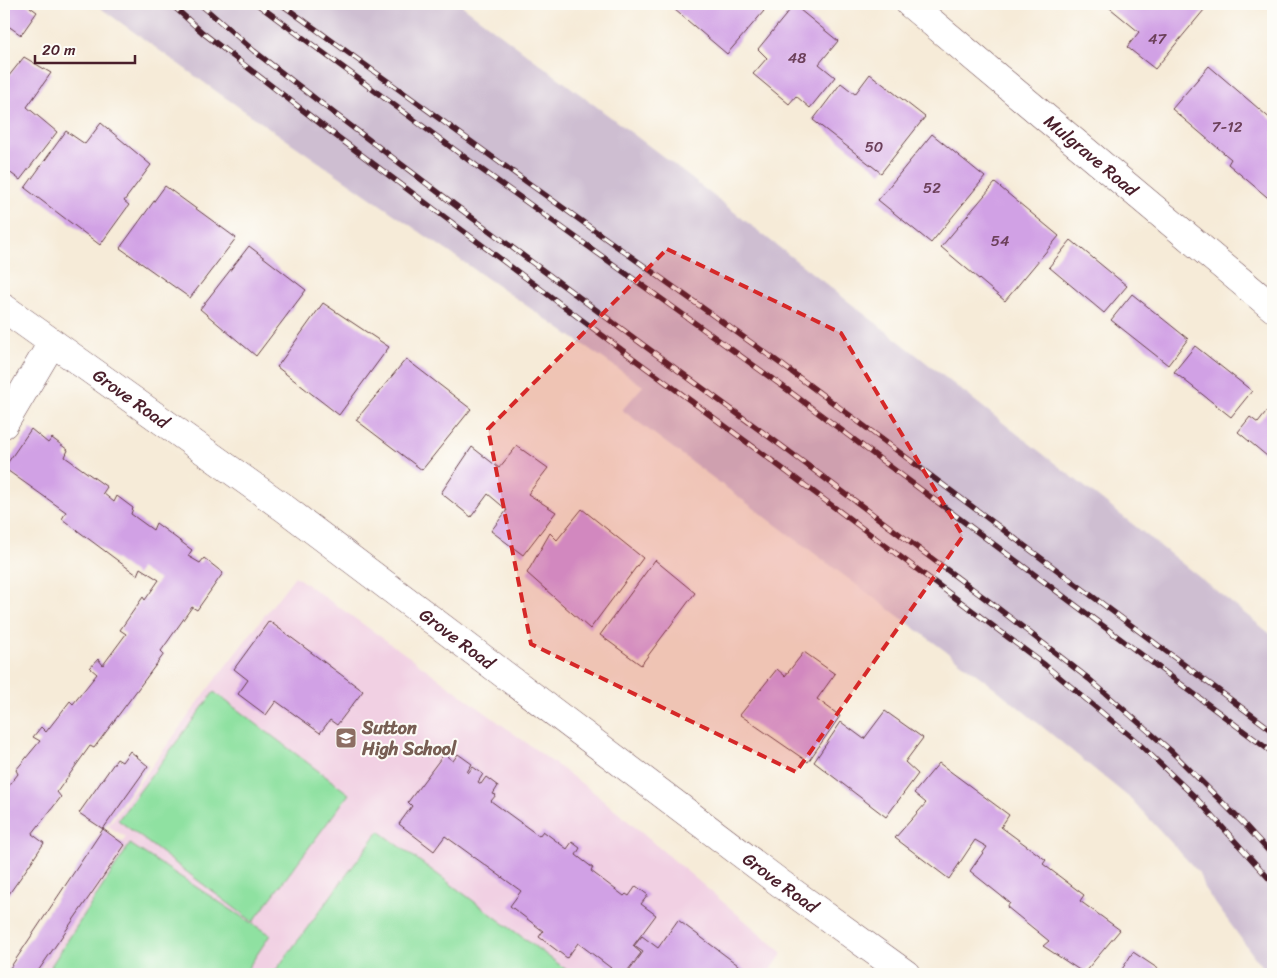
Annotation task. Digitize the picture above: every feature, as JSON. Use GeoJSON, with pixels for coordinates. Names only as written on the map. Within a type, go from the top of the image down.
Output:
{"type":"FeatureCollection","features":[{"type":"Feature","properties":{"kind":"street","name":"Mulgrave Road"},"geometry":{"type":"LineString","coordinates":[[910,4],[1273,308]]}},
{"type":"Feature","properties":{"kind":"street","name":"Grove Road"},"geometry":{"type":"LineString","coordinates":[[4,308],[284,508],[764,871],[906,974]]}},
{"type":"Feature","properties":{"kind":"street"},"geometry":{"type":"LineString","coordinates":[[4,424],[52,343]]}},
{"type":"Feature","properties":{"kind":"highlighted area"},"geometry":{"type":"Polygon","coordinates":[[[667,249],[841,333],[963,536],[796,772],[531,644],[488,429],[667,249]]]}},
{"type":"Feature","properties":{"kind":"shaded area"},"geometry":{"type":"Polygon","coordinates":[[[95,4],[460,4],[669,161],[1273,636],[1273,974],[1267,974],[1204,888],[1199,873],[1132,800],[995,688],[622,410],[643,386],[220,94],[95,4]]]}},
{"type":"Feature","properties":{"kind":"shaded area","name":"Sutton High School"},"geometry":{"type":"Polygon","coordinates":[[[295,576],[415,661],[596,794],[783,953],[768,974],[38,974],[126,837],[108,826],[214,681],[295,576]]]}},
{"type":"Feature","properties":{"kind":"green space"},"geometry":{"type":"Polygon","coordinates":[[[214,692],[349,794],[253,922],[118,820],[214,692]]]}},
{"type":"Feature","properties":{"kind":"green space"},"geometry":{"type":"Polygon","coordinates":[[[379,831],[572,974],[273,974],[379,831]]]}},
{"type":"Feature","properties":{"kind":"green space"},"geometry":{"type":"Polygon","coordinates":[[[130,844],[270,935],[244,974],[64,974],[51,966],[130,844]]]}},
{"type":"Feature","properties":{"kind":"building"},"geometry":{"type":"Polygon","coordinates":[[[4,4],[26,4],[37,12],[21,35],[4,23],[4,4]]]}},
{"type":"Feature","properties":{"kind":"building"},"geometry":{"type":"Polygon","coordinates":[[[668,4],[756,4],[764,11],[727,54],[668,4]]]}},
{"type":"Feature","properties":{"kind":"building"},"geometry":{"type":"Polygon","coordinates":[[[1105,4],[1209,4],[1155,69],[1127,47],[1139,32],[1105,4]]]}},
{"type":"Feature","properties":{"kind":"building"},"geometry":{"type":"Polygon","coordinates":[[[794,5],[838,41],[819,64],[835,77],[810,108],[796,96],[789,104],[753,74],[767,58],[758,49],[794,5]]]}},
{"type":"Feature","properties":{"kind":"building"},"geometry":{"type":"Polygon","coordinates":[[[24,57],[51,73],[27,107],[57,132],[20,180],[4,168],[4,82],[24,57]]]}},
{"type":"Feature","properties":{"kind":"building"},"geometry":{"type":"Polygon","coordinates":[[[1209,66],[1273,121],[1273,202],[1228,164],[1231,159],[1172,109],[1209,66]]]}},
{"type":"Feature","properties":{"kind":"building"},"geometry":{"type":"Polygon","coordinates":[[[870,74],[925,117],[881,173],[813,120],[841,83],[855,94],[870,74]]]}},
{"type":"Feature","properties":{"kind":"building"},"geometry":{"type":"Polygon","coordinates":[[[101,123],[151,165],[124,201],[129,205],[100,245],[25,188],[66,131],[85,144],[101,123]]]}},
{"type":"Feature","properties":{"kind":"building"},"geometry":{"type":"Polygon","coordinates":[[[932,134],[985,177],[931,243],[878,200],[932,134]]]}},
{"type":"Feature","properties":{"kind":"building"},"geometry":{"type":"Polygon","coordinates":[[[995,183],[1059,236],[1005,301],[941,247],[995,183]]]}},
{"type":"Feature","properties":{"kind":"building"},"geometry":{"type":"Polygon","coordinates":[[[165,186],[236,238],[190,298],[120,248],[165,186]]]}},
{"type":"Feature","properties":{"kind":"building"},"geometry":{"type":"Polygon","coordinates":[[[1071,240],[1127,286],[1104,313],[1049,267],[1071,240]]]}},
{"type":"Feature","properties":{"kind":"building"},"geometry":{"type":"Polygon","coordinates":[[[249,246],[306,290],[256,356],[200,309],[249,246]]]}},
{"type":"Feature","properties":{"kind":"building"},"geometry":{"type":"Polygon","coordinates":[[[1132,294],[1188,339],[1168,365],[1111,320],[1132,294]]]}},
{"type":"Feature","properties":{"kind":"building"},"geometry":{"type":"Polygon","coordinates":[[[323,303],[389,347],[339,415],[277,367],[323,303]]]}},
{"type":"Feature","properties":{"kind":"building"},"geometry":{"type":"Polygon","coordinates":[[[1195,346],[1252,391],[1231,417],[1174,372],[1195,346]]]}},
{"type":"Feature","properties":{"kind":"building"},"geometry":{"type":"Polygon","coordinates":[[[406,359],[471,409],[422,470],[356,420],[406,359]]]}},
{"type":"Feature","properties":{"kind":"building"},"geometry":{"type":"Polygon","coordinates":[[[1269,409],[1273,412],[1273,461],[1238,432],[1250,417],[1258,423],[1269,409]]]}},
{"type":"Feature","properties":{"kind":"building"},"geometry":{"type":"Polygon","coordinates":[[[31,429],[48,443],[52,438],[68,450],[65,457],[107,487],[103,493],[114,502],[117,496],[133,508],[131,514],[153,530],[156,523],[192,550],[188,556],[200,563],[204,558],[223,573],[197,610],[192,607],[161,651],[164,654],[94,748],[90,746],[57,792],[61,797],[32,834],[44,843],[4,901],[4,792],[18,774],[16,770],[40,741],[33,737],[41,727],[46,732],[70,701],[73,704],[97,674],[90,668],[98,659],[103,665],[126,634],[120,630],[143,597],[145,600],[159,580],[140,568],[137,575],[62,519],[66,512],[4,468],[31,429]]]}},
{"type":"Feature","properties":{"kind":"building"},"geometry":{"type":"Polygon","coordinates":[[[517,446],[548,468],[528,494],[556,512],[523,555],[491,531],[507,510],[488,494],[471,517],[441,493],[472,447],[499,468],[517,446]]]}},
{"type":"Feature","properties":{"kind":"building"},"geometry":{"type":"Polygon","coordinates":[[[582,509],[643,558],[590,629],[527,573],[550,533],[557,540],[582,509]]]}},
{"type":"Feature","properties":{"kind":"building"},"geometry":{"type":"Polygon","coordinates":[[[655,560],[695,593],[641,665],[600,635],[655,560]]]}},
{"type":"Feature","properties":{"kind":"building"},"geometry":{"type":"Polygon","coordinates":[[[269,621],[363,691],[337,725],[330,720],[320,733],[276,701],[266,715],[238,694],[248,680],[234,669],[269,621]]]}},
{"type":"Feature","properties":{"kind":"building"},"geometry":{"type":"Polygon","coordinates":[[[804,652],[835,674],[817,699],[840,716],[808,762],[740,715],[777,669],[785,676],[804,652]]]}},
{"type":"Feature","properties":{"kind":"building"},"geometry":{"type":"Polygon","coordinates":[[[885,711],[923,738],[905,762],[918,774],[886,817],[814,762],[841,722],[864,739],[885,711]]]}},
{"type":"Feature","properties":{"kind":"building"},"geometry":{"type":"Polygon","coordinates":[[[130,751],[148,766],[103,829],[79,813],[117,759],[122,762],[130,751]]]}},
{"type":"Feature","properties":{"kind":"building"},"geometry":{"type":"Polygon","coordinates":[[[444,754],[453,761],[458,754],[472,764],[468,773],[473,767],[483,774],[478,782],[481,784],[486,777],[498,786],[493,794],[496,795],[491,801],[539,836],[543,831],[567,849],[572,842],[580,848],[576,855],[593,868],[591,871],[624,896],[626,894],[629,896],[636,886],[648,895],[641,904],[656,915],[633,946],[641,953],[625,974],[606,974],[611,968],[578,943],[567,958],[539,937],[543,931],[510,906],[521,891],[445,836],[434,851],[399,824],[412,806],[408,802],[444,754]]]}},
{"type":"Feature","properties":{"kind":"building"},"geometry":{"type":"Polygon","coordinates":[[[939,763],[1009,815],[1001,827],[1046,860],[1043,864],[1084,895],[1080,901],[1120,930],[1084,973],[1043,946],[1049,941],[1007,907],[1010,903],[970,871],[987,847],[975,840],[949,879],[895,838],[926,803],[914,793],[939,763]]]}},
{"type":"Feature","properties":{"kind":"building"},"geometry":{"type":"Polygon","coordinates":[[[103,829],[125,845],[36,974],[6,974],[103,829]]]}},
{"type":"Feature","properties":{"kind":"building"},"geometry":{"type":"Polygon","coordinates":[[[678,920],[750,974],[627,974],[643,952],[634,946],[642,936],[658,948],[678,920]]]}},
{"type":"Feature","properties":{"kind":"building"},"geometry":{"type":"Polygon","coordinates":[[[1133,952],[1166,974],[1119,974],[1133,952]]]}},
{"type":"Feature","properties":{"kind":"railway"},"geometry":{"type":"LineString","coordinates":[[171,4],[203,33],[331,132],[1045,665],[1136,741],[1196,798],[1273,883]]}},
{"type":"Feature","properties":{"kind":"railway"},"geometry":{"type":"LineString","coordinates":[[200,4],[254,51],[335,114],[990,602],[1089,679],[1170,750],[1244,824],[1273,856]]}},
{"type":"Feature","properties":{"kind":"railway"},"geometry":{"type":"LineString","coordinates":[[257,4],[478,167],[785,388],[1273,753]]}},
{"type":"Feature","properties":{"kind":"railway"},"geometry":{"type":"LineString","coordinates":[[281,4],[781,364],[1273,731]]}},
{"type":"Feature","properties":{"kind":"place","name":"Sutton High School"},"geometry":{"type":"Point","coordinates":[346,738]}}]}
